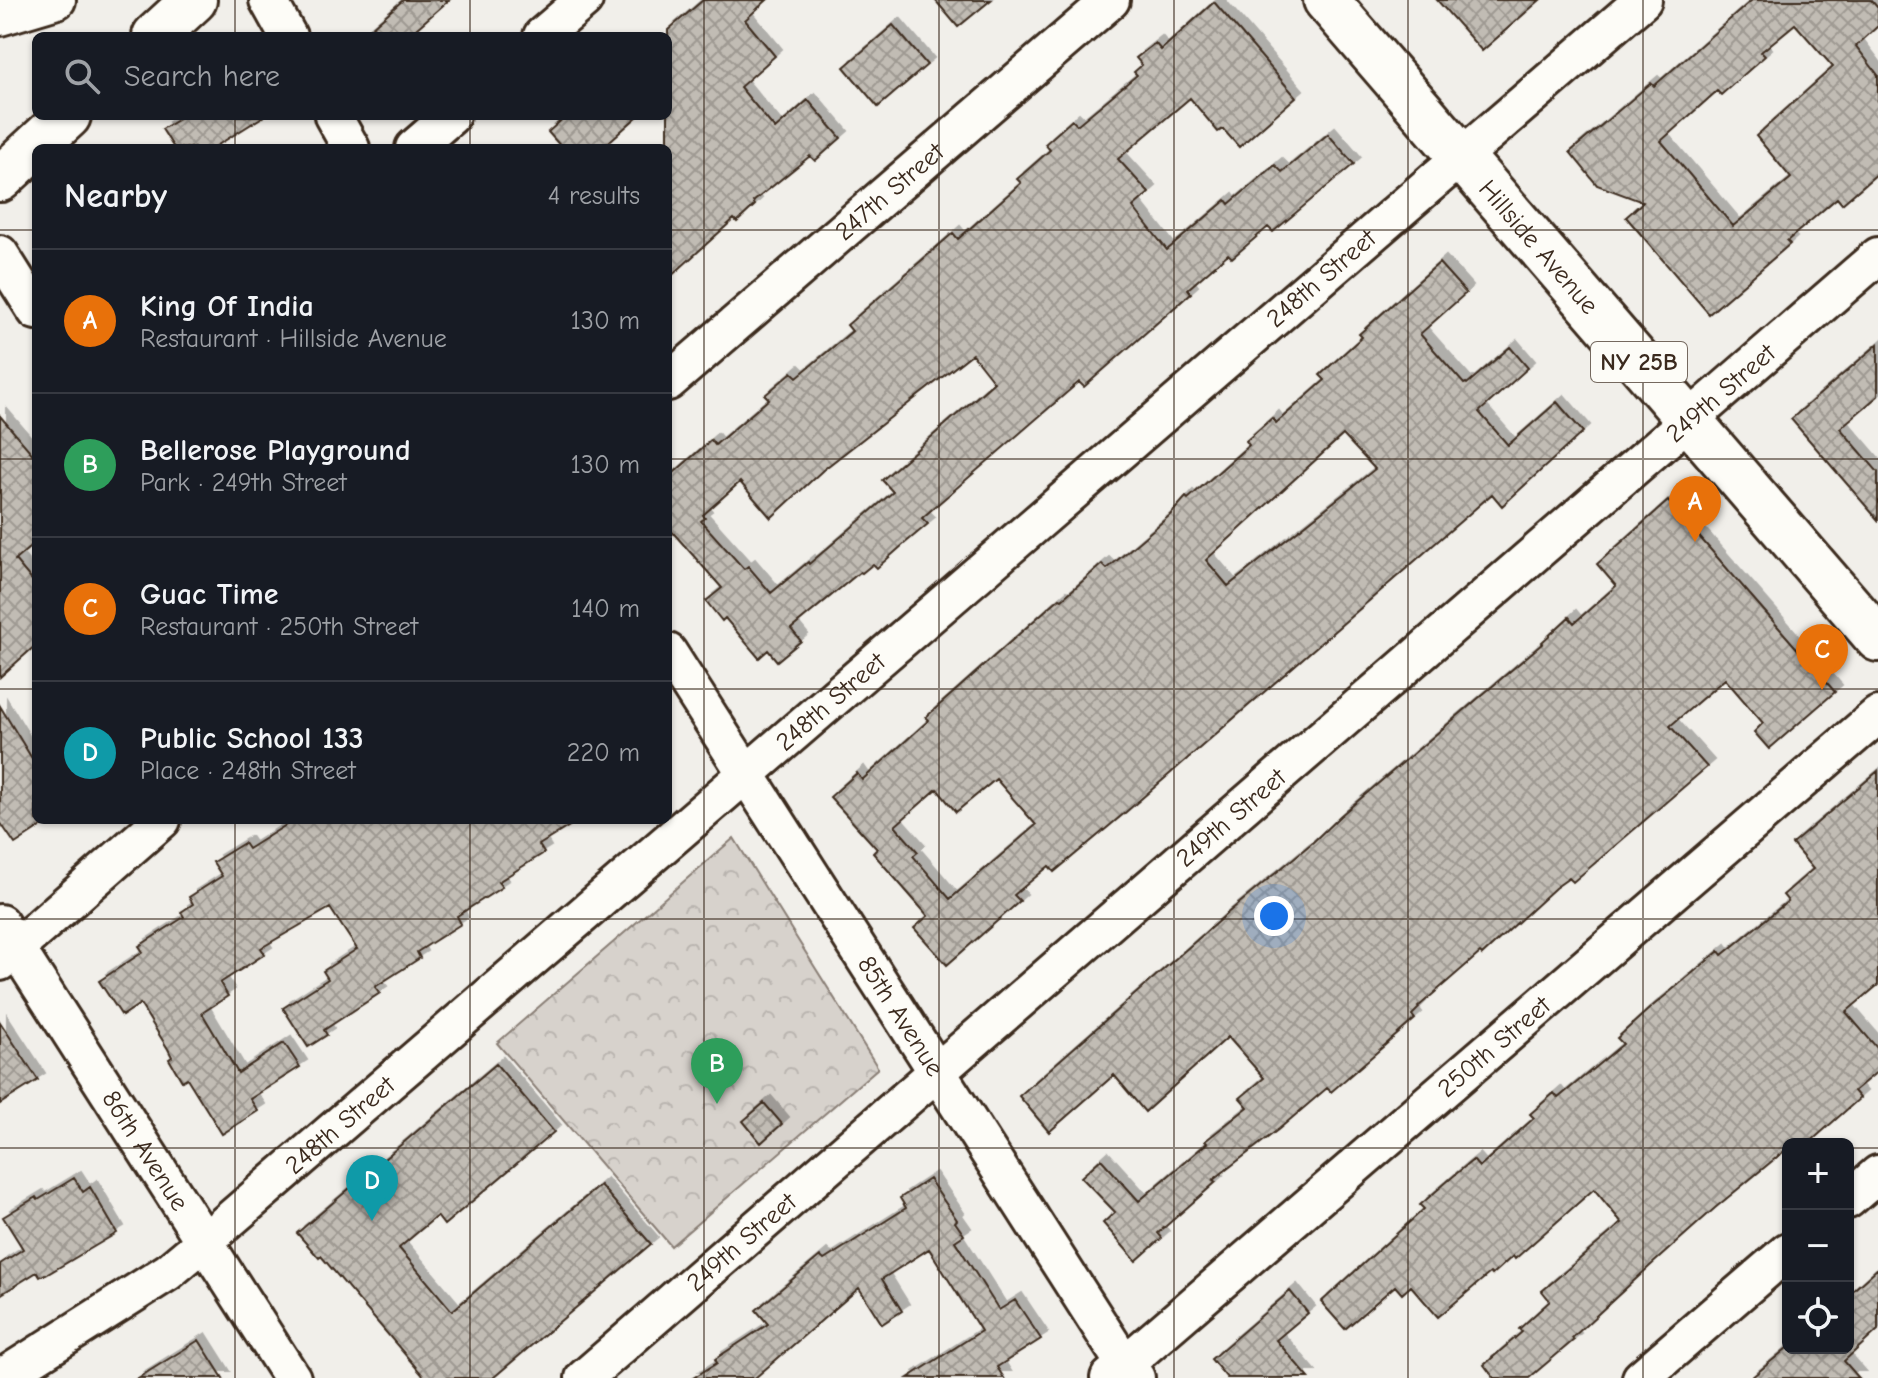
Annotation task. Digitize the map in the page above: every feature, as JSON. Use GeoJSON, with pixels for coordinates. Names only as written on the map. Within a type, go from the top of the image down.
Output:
{"type":"FeatureCollection","features":[{"type":"Feature","properties":{"kind":"main road"},"geometry":{"type":"LineString","coordinates":[[159,32],[194,0]]}},
{"type":"Feature","properties":{"kind":"main road","name":"Hillside Avenue"},"geometry":{"type":"LineString","coordinates":[[1326,0],[1878,639]]}},
{"type":"Feature","properties":{"kind":"main road"},"geometry":{"type":"LineString","coordinates":[[38,144],[64,120]]}},
{"type":"Feature","properties":{"kind":"main road"},"geometry":{"type":"LineString","coordinates":[[0,179],[32,149]]}},
{"type":"Feature","properties":{"kind":"street"},"geometry":{"type":"LineString","coordinates":[[0,17],[57,0]]}},
{"type":"Feature","properties":{"kind":"street"},"geometry":{"type":"LineString","coordinates":[[268,0],[286,32]]}},
{"type":"Feature","properties":{"kind":"street"},"geometry":{"type":"LineString","coordinates":[[547,32],[584,0]]}},
{"type":"Feature","properties":{"kind":"street","name":"247th Street"},"geometry":{"type":"LineString","coordinates":[[672,379],[1111,0]]}},
{"type":"Feature","properties":{"kind":"street","name":"248th Street"},"geometry":{"type":"LineString","coordinates":[[1,1378],[168,1272],[205,1241],[1643,0]]}},
{"type":"Feature","properties":{"kind":"street"},"geometry":{"type":"LineString","coordinates":[[335,120],[349,144]]}},
{"type":"Feature","properties":{"kind":"street"},"geometry":{"type":"LineString","coordinates":[[419,144],[446,120]]}},
{"type":"Feature","properties":{"kind":"street"},"geometry":{"type":"LineString","coordinates":[[0,254],[32,305]]}},
{"type":"Feature","properties":{"kind":"street","name":"249th Street"},"geometry":{"type":"LineString","coordinates":[[584,1378],[1878,256]]}},
{"type":"Feature","properties":{"kind":"street","name":"85th Avenue"},"geometry":{"type":"LineString","coordinates":[[672,658],[1123,1374]]}},
{"type":"Feature","properties":{"kind":"street","name":"250th Street"},"geometry":{"type":"LineString","coordinates":[[1123,1374],[1878,715]]}},
{"type":"Feature","properties":{"kind":"street"},"geometry":{"type":"LineString","coordinates":[[6,944],[157,824]]}},
{"type":"Feature","properties":{"kind":"street","name":"86th Avenue"},"geometry":{"type":"LineString","coordinates":[[6,944],[205,1241],[292,1378]]}},
{"type":"Feature","properties":{"kind":"street"},"geometry":{"type":"LineString","coordinates":[[1854,1195],[1878,1174]]}},
{"type":"Feature","properties":{"kind":"street"},"geometry":{"type":"LineString","coordinates":[[1641,1378],[1782,1256]]}},
{"type":"Feature","properties":{"kind":"green space"},"geometry":{"type":"Polygon","coordinates":[[[734,838],[878,1068],[671,1246],[497,1043],[734,838]]]}},
{"type":"Feature","properties":{"kind":"building"},"geometry":{"type":"Polygon","coordinates":[[[403,0],[449,0],[413,32],[367,32],[403,0]]]}},
{"type":"Feature","properties":{"kind":"building"},"geometry":{"type":"Polygon","coordinates":[[[703,0],[767,0],[745,20],[775,56],[740,87],[775,129],[808,100],[841,138],[815,161],[810,156],[753,202],[755,205],[737,222],[734,219],[672,275],[672,144],[668,144],[668,120],[672,120],[672,32],[668,30],[703,0]]]}},
{"type":"Feature","properties":{"kind":"building"},"geometry":{"type":"Polygon","coordinates":[[[935,0],[991,0],[958,27],[935,0]]]}},
{"type":"Feature","properties":{"kind":"building"},"geometry":{"type":"Polygon","coordinates":[[[1437,0],[1540,0],[1482,51],[1437,0]]]}},
{"type":"Feature","properties":{"kind":"building"},"geometry":{"type":"Polygon","coordinates":[[[1752,0],[1871,0],[1878,8],[1878,26],[1856,46],[1878,75],[1878,173],[1842,204],[1837,198],[1787,241],[1790,244],[1709,314],[1626,217],[1643,202],[1597,185],[1570,152],[1651,83],[1654,86],[1752,0]],[[1795,24],[1761,52],[1765,56],[1721,95],[1717,91],[1661,141],[1733,226],[1791,178],[1756,136],[1833,67],[1795,24]]]}},
{"type":"Feature","properties":{"kind":"building"},"geometry":{"type":"Polygon","coordinates":[[[1214,2],[1296,97],[1239,147],[1223,129],[1218,132],[1190,98],[1118,159],[1149,193],[1133,207],[1167,250],[1226,200],[1229,204],[1275,165],[1282,172],[1328,134],[1354,164],[1273,232],[1268,227],[1232,258],[1228,254],[1188,289],[1191,293],[1084,387],[1079,382],[922,518],[928,524],[877,568],[873,564],[860,572],[791,629],[801,641],[777,661],[768,650],[759,658],[706,601],[722,588],[672,532],[672,474],[711,440],[715,445],[769,399],[765,395],[792,372],[797,377],[852,331],[847,325],[953,233],[958,239],[1021,183],[1017,179],[1050,150],[1045,144],[1072,120],[1077,125],[1137,75],[1134,72],[1142,65],[1136,58],[1155,43],[1161,50],[1214,2]],[[972,354],[823,470],[771,518],[740,482],[703,515],[705,518],[701,521],[744,569],[748,566],[771,593],[893,492],[882,480],[994,382],[972,354]]]}},
{"type":"Feature","properties":{"kind":"building"},"geometry":{"type":"Polygon","coordinates":[[[893,25],[927,65],[878,107],[844,67],[893,25]]]}},
{"type":"Feature","properties":{"kind":"building"},"geometry":{"type":"Polygon","coordinates":[[[177,120],[258,120],[219,144],[171,144],[162,129],[177,120]]]}},
{"type":"Feature","properties":{"kind":"building"},"geometry":{"type":"Polygon","coordinates":[[[562,120],[634,120],[606,144],[558,144],[548,132],[562,120]]]}},
{"type":"Feature","properties":{"kind":"building"},"geometry":{"type":"Polygon","coordinates":[[[1439,263],[1466,293],[1420,334],[1464,384],[1510,347],[1528,368],[1479,412],[1508,445],[1557,402],[1583,432],[1502,506],[1492,494],[1126,812],[1054,872],[1049,866],[1014,895],[1020,901],[947,965],[914,928],[928,916],[873,853],[877,849],[830,797],[857,773],[862,780],[929,720],[926,717],[1047,609],[1102,564],[1107,569],[1249,445],[1246,441],[1272,418],[1276,423],[1325,380],[1320,375],[1362,337],[1359,334],[1439,263]],[[1343,435],[1206,560],[1228,586],[1375,469],[1343,435]],[[996,779],[956,812],[937,789],[895,826],[918,852],[913,856],[950,899],[1036,825],[996,779]]]}},
{"type":"Feature","properties":{"kind":"building"},"geometry":{"type":"Polygon","coordinates":[[[1878,344],[1878,396],[1840,428],[1878,472],[1878,520],[1791,419],[1878,344]]]}},
{"type":"Feature","properties":{"kind":"building"},"geometry":{"type":"Polygon","coordinates":[[[0,416],[32,453],[32,545],[15,560],[32,580],[32,649],[0,677],[0,416]]]}},
{"type":"Feature","properties":{"kind":"building"},"geometry":{"type":"Polygon","coordinates":[[[1668,501],[1835,692],[1769,749],[1754,732],[1763,723],[1725,679],[1670,726],[1707,767],[1573,882],[1569,878],[1555,888],[1482,955],[1480,953],[1418,1007],[1412,1015],[1415,1019],[1331,1092],[1327,1088],[1213,1180],[1216,1182],[1158,1233],[1162,1238],[1136,1261],[1103,1223],[1115,1212],[1081,1177],[1101,1159],[1139,1201],[1248,1107],[1240,1098],[1264,1078],[1228,1037],[1145,1112],[1114,1075],[1049,1132],[1019,1096],[1543,643],[1569,617],[1574,623],[1616,586],[1597,564],[1668,501]]]}},
{"type":"Feature","properties":{"kind":"building"},"geometry":{"type":"Polygon","coordinates":[[[0,706],[32,758],[32,824],[44,825],[15,844],[0,822],[0,706]]]}},
{"type":"Feature","properties":{"kind":"building"},"geometry":{"type":"Polygon","coordinates":[[[1878,771],[1878,985],[1846,1012],[1878,1049],[1878,1071],[1854,1091],[1860,1098],[1815,1138],[1782,1138],[1782,1153],[1715,1208],[1529,1378],[1494,1378],[1484,1365],[1522,1332],[1519,1329],[1550,1301],[1542,1291],[1622,1223],[1594,1189],[1515,1259],[1513,1256],[1492,1275],[1490,1273],[1438,1317],[1411,1286],[1402,1294],[1395,1286],[1345,1329],[1321,1302],[1424,1209],[1420,1205],[1457,1173],[1473,1160],[1479,1167],[1534,1118],[1530,1114],[1554,1093],[1558,1098],[1623,1044],[1617,1038],[1649,1009],[1719,951],[1722,955],[1788,901],[1783,895],[1813,869],[1792,844],[1878,771]]]}},
{"type":"Feature","properties":{"kind":"building"},"geometry":{"type":"Polygon","coordinates":[[[288,824],[573,824],[539,845],[544,853],[498,882],[502,887],[457,916],[461,924],[417,952],[420,958],[375,987],[380,993],[324,1030],[327,1035],[308,1047],[283,1008],[328,979],[323,971],[357,949],[330,908],[261,948],[265,954],[220,983],[228,996],[202,1013],[238,1073],[284,1043],[300,1067],[250,1099],[258,1111],[222,1134],[187,1078],[182,1081],[169,1059],[172,1057],[168,1049],[140,1004],[122,1016],[99,981],[143,952],[139,946],[184,917],[181,912],[193,904],[189,897],[222,876],[213,862],[244,843],[248,849],[288,824]]]}},
{"type":"Feature","properties":{"kind":"building"},"geometry":{"type":"Polygon","coordinates":[[[0,1022],[38,1080],[0,1104],[0,1022]]]}},
{"type":"Feature","properties":{"kind":"building"},"geometry":{"type":"Polygon","coordinates":[[[496,1064],[554,1132],[444,1225],[437,1216],[399,1248],[452,1311],[600,1185],[651,1244],[493,1378],[425,1378],[321,1256],[319,1258],[297,1233],[496,1064]]]}},
{"type":"Feature","properties":{"kind":"building"},"geometry":{"type":"Polygon","coordinates":[[[764,1103],[782,1124],[761,1143],[743,1121],[764,1103]]]}},
{"type":"Feature","properties":{"kind":"building"},"geometry":{"type":"Polygon","coordinates":[[[74,1178],[83,1192],[90,1187],[117,1233],[46,1275],[40,1277],[37,1272],[0,1295],[0,1264],[23,1249],[3,1217],[74,1178]]]}},
{"type":"Feature","properties":{"kind":"building"},"geometry":{"type":"Polygon","coordinates":[[[929,1179],[964,1235],[955,1241],[999,1310],[1015,1300],[1041,1339],[997,1367],[1004,1378],[908,1378],[981,1331],[929,1249],[882,1279],[902,1311],[882,1324],[859,1288],[755,1378],[693,1378],[717,1363],[715,1359],[768,1324],[756,1310],[820,1256],[824,1260],[906,1208],[900,1198],[929,1179]]]}},
{"type":"Feature","properties":{"kind":"building"},"geometry":{"type":"Polygon","coordinates":[[[1878,1268],[1878,1330],[1854,1352],[1854,1290],[1878,1268]]]}},
{"type":"Feature","properties":{"kind":"building"},"geometry":{"type":"Polygon","coordinates":[[[1290,1291],[1308,1313],[1276,1340],[1309,1378],[1227,1378],[1211,1359],[1290,1291]]]}},
{"type":"Feature","properties":{"kind":"building"},"geometry":{"type":"Polygon","coordinates":[[[199,1340],[223,1378],[138,1378],[199,1340]]]}},
{"type":"Feature","properties":{"kind":"building"},"geometry":{"type":"Polygon","coordinates":[[[1782,1352],[1852,1354],[1844,1361],[1859,1378],[1751,1378],[1782,1352]]]}},
{"type":"Feature","properties":{"kind":"place","name":"King Of India"},"geometry":{"type":"Point","coordinates":[1695,542]}},
{"type":"Feature","properties":{"kind":"place","name":"Guac Time"},"geometry":{"type":"Point","coordinates":[1822,690]}},
{"type":"Feature","properties":{"kind":"place","name":"Bellerose Playground"},"geometry":{"type":"Point","coordinates":[717,1104]}},
{"type":"Feature","properties":{"kind":"place","name":"Public School 133"},"geometry":{"type":"Point","coordinates":[372,1221]}}]}
